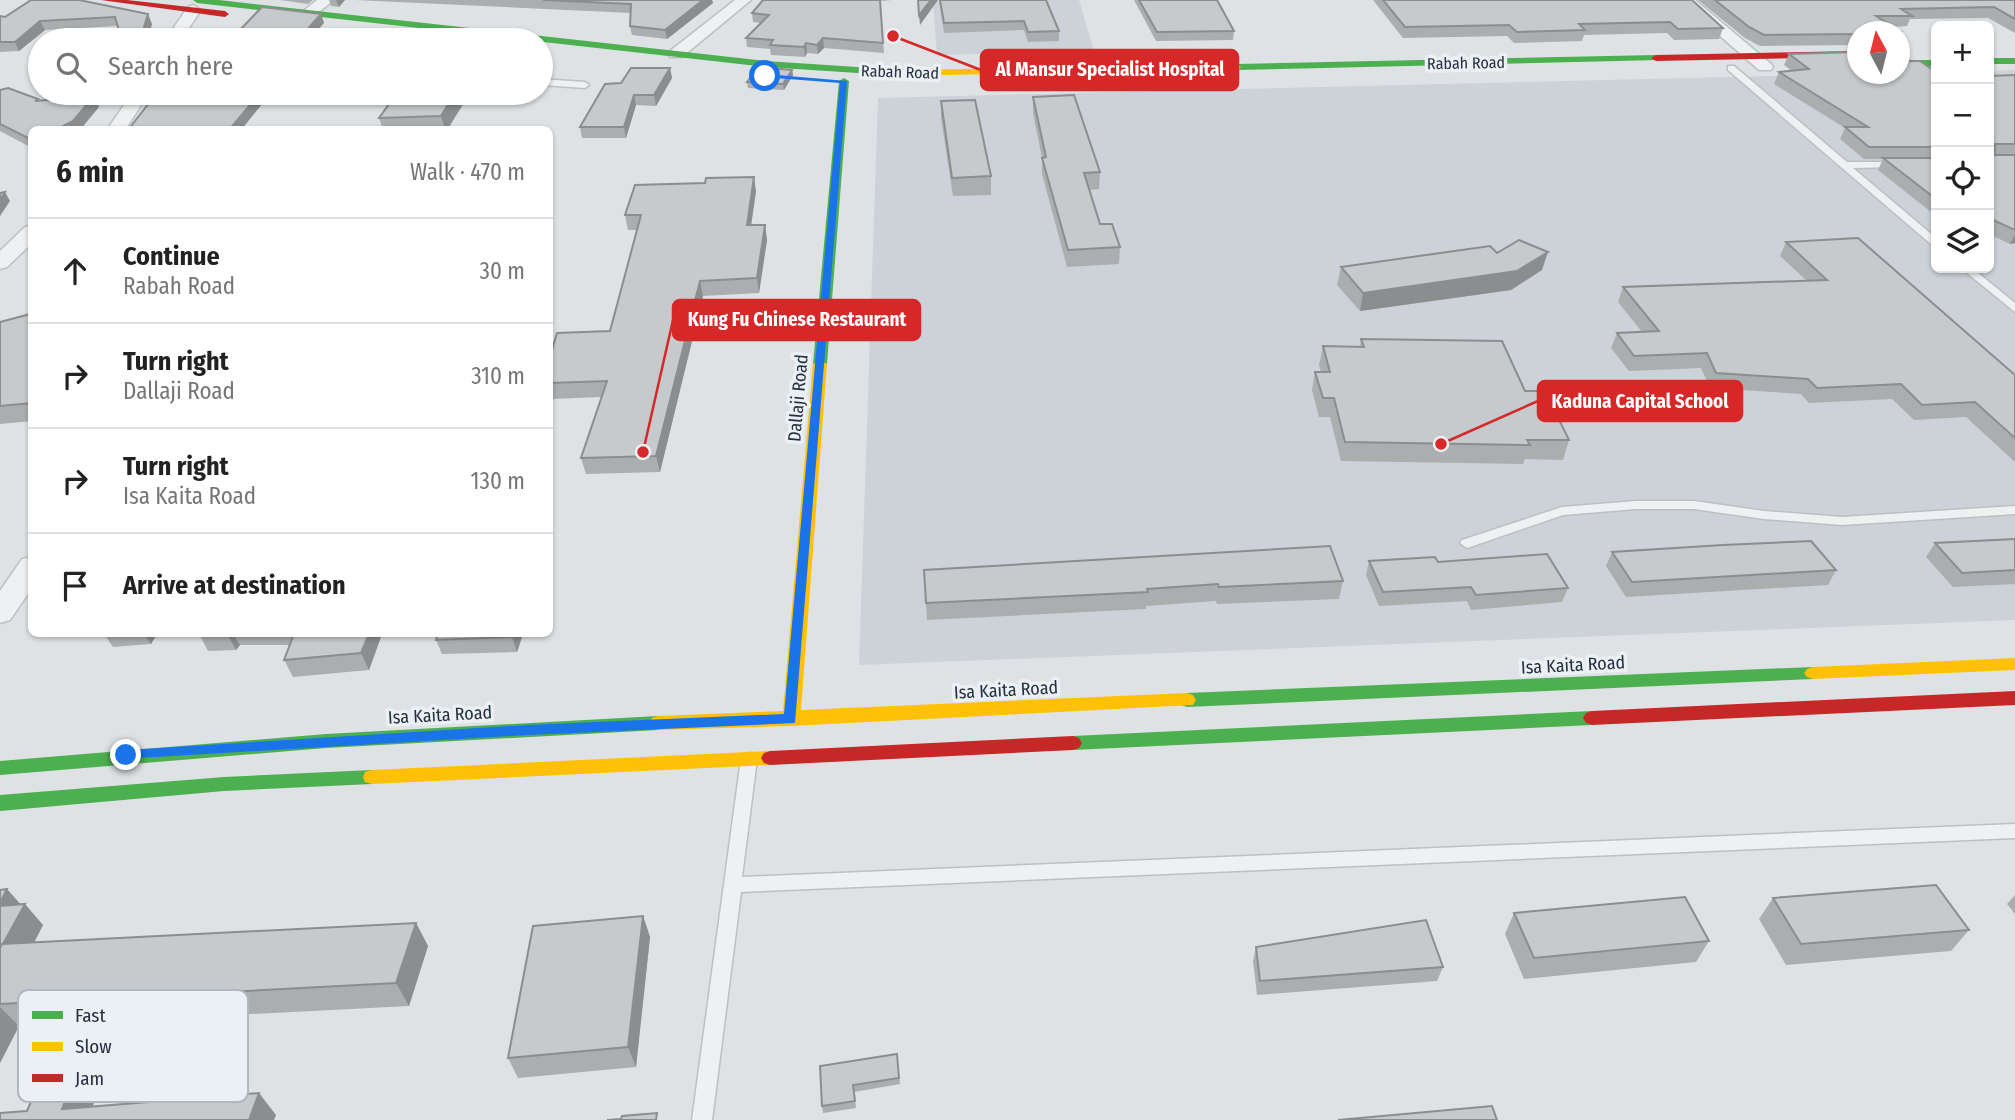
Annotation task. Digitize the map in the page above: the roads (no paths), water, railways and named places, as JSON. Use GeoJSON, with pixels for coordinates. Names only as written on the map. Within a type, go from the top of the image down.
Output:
{"type":"FeatureCollection","features":[{"type":"Feature","properties":{"kind":"main road","name":"Rabah Road"},"geometry":{"type":"LineString","coordinates":[[105,0],[309,13],[443,28]]}},
{"type":"Feature","properties":{"kind":"main road","name":"Rabah Road"},"geometry":{"type":"LineString","coordinates":[[195,5],[370,28]]}},
{"type":"Feature","properties":{"kind":"main road","name":"Rabah Road"},"geometry":{"type":"LineString","coordinates":[[553,40],[845,70],[966,74],[1759,62],[1847,65]]}},
{"type":"Feature","properties":{"kind":"main road"},"geometry":{"type":"LineString","coordinates":[[1994,51],[2015,50]]}},
{"type":"Feature","properties":{"kind":"main road","name":"Rabah Road"},"geometry":{"type":"LineString","coordinates":[[553,51],[765,76],[844,81],[997,84],[1731,68],[1759,62],[1847,55]]}},
{"type":"Feature","properties":{"kind":"main road"},"geometry":{"type":"LineString","coordinates":[[1910,53],[1931,52]]}},
{"type":"Feature","properties":{"kind":"main road"},"geometry":{"type":"LineString","coordinates":[[1994,61],[2015,61]]}},
{"type":"Feature","properties":{"kind":"main road"},"geometry":{"type":"LineString","coordinates":[[1910,63],[1931,62]]}},
{"type":"Feature","properties":{"kind":"main road","name":"Dallaji Road"},"geometry":{"type":"LineString","coordinates":[[790,719],[844,81]]}},
{"type":"Feature","properties":{"kind":"main road","name":"Isa Kaita Road"},"geometry":{"type":"LineString","coordinates":[[0,768],[326,741],[2015,664]]}},
{"type":"Feature","properties":{"kind":"main road"},"geometry":{"type":"LineString","coordinates":[[0,803],[224,784],[2015,698]]}},
{"type":"Feature","properties":{"kind":"street"},"geometry":{"type":"LineString","coordinates":[[309,13],[327,0]]}},
{"type":"Feature","properties":{"kind":"street"},"geometry":{"type":"LineString","coordinates":[[676,54],[744,0]]}},
{"type":"Feature","properties":{"kind":"street"},"geometry":{"type":"LineString","coordinates":[[1686,0],[1759,62]]}},
{"type":"Feature","properties":{"kind":"street"},"geometry":{"type":"LineString","coordinates":[[181,28],[195,5]]}},
{"type":"Feature","properties":{"kind":"street"},"geometry":{"type":"LineString","coordinates":[[119,126],[132,105]]}},
{"type":"Feature","properties":{"kind":"street"},"geometry":{"type":"LineString","coordinates":[[0,263],[28,235]]}},
{"type":"Feature","properties":{"kind":"street"},"geometry":{"type":"LineString","coordinates":[[0,613],[28,572]]}},
{"type":"Feature","properties":{"kind":"lane"},"geometry":{"type":"LineString","coordinates":[[1731,68],[1931,239]]}},
{"type":"Feature","properties":{"kind":"lane"},"geometry":{"type":"LineString","coordinates":[[553,83],[585,85]]}},
{"type":"Feature","properties":{"kind":"lane"},"geometry":{"type":"LineString","coordinates":[[1844,164],[1910,164]]}},
{"type":"Feature","properties":{"kind":"lane"},"geometry":{"type":"LineString","coordinates":[[1972,273],[2015,309]]}},
{"type":"Feature","properties":{"kind":"lane"},"geometry":{"type":"LineString","coordinates":[[1467,543],[1562,511],[1636,505],[1694,505],[1764,515],[1842,521],[2015,510]]}},
{"type":"Feature","properties":{"kind":"lane"},"geometry":{"type":"LineString","coordinates":[[702,1120],[749,757]]}},
{"type":"Feature","properties":{"kind":"lane"},"geometry":{"type":"LineString","coordinates":[[732,886],[2015,831]]}},
{"type":"Feature","properties":{"kind":"place","name":"Al Mansur Specialist Hospital"},"geometry":{"type":"Point","coordinates":[893,36]}},
{"type":"Feature","properties":{"kind":"place","name":"Kaduna Capital School"},"geometry":{"type":"Point","coordinates":[1441,444]}},
{"type":"Feature","properties":{"kind":"place","name":"Kung Fu Chinese Restaurant"},"geometry":{"type":"Point","coordinates":[643,452]}}]}
